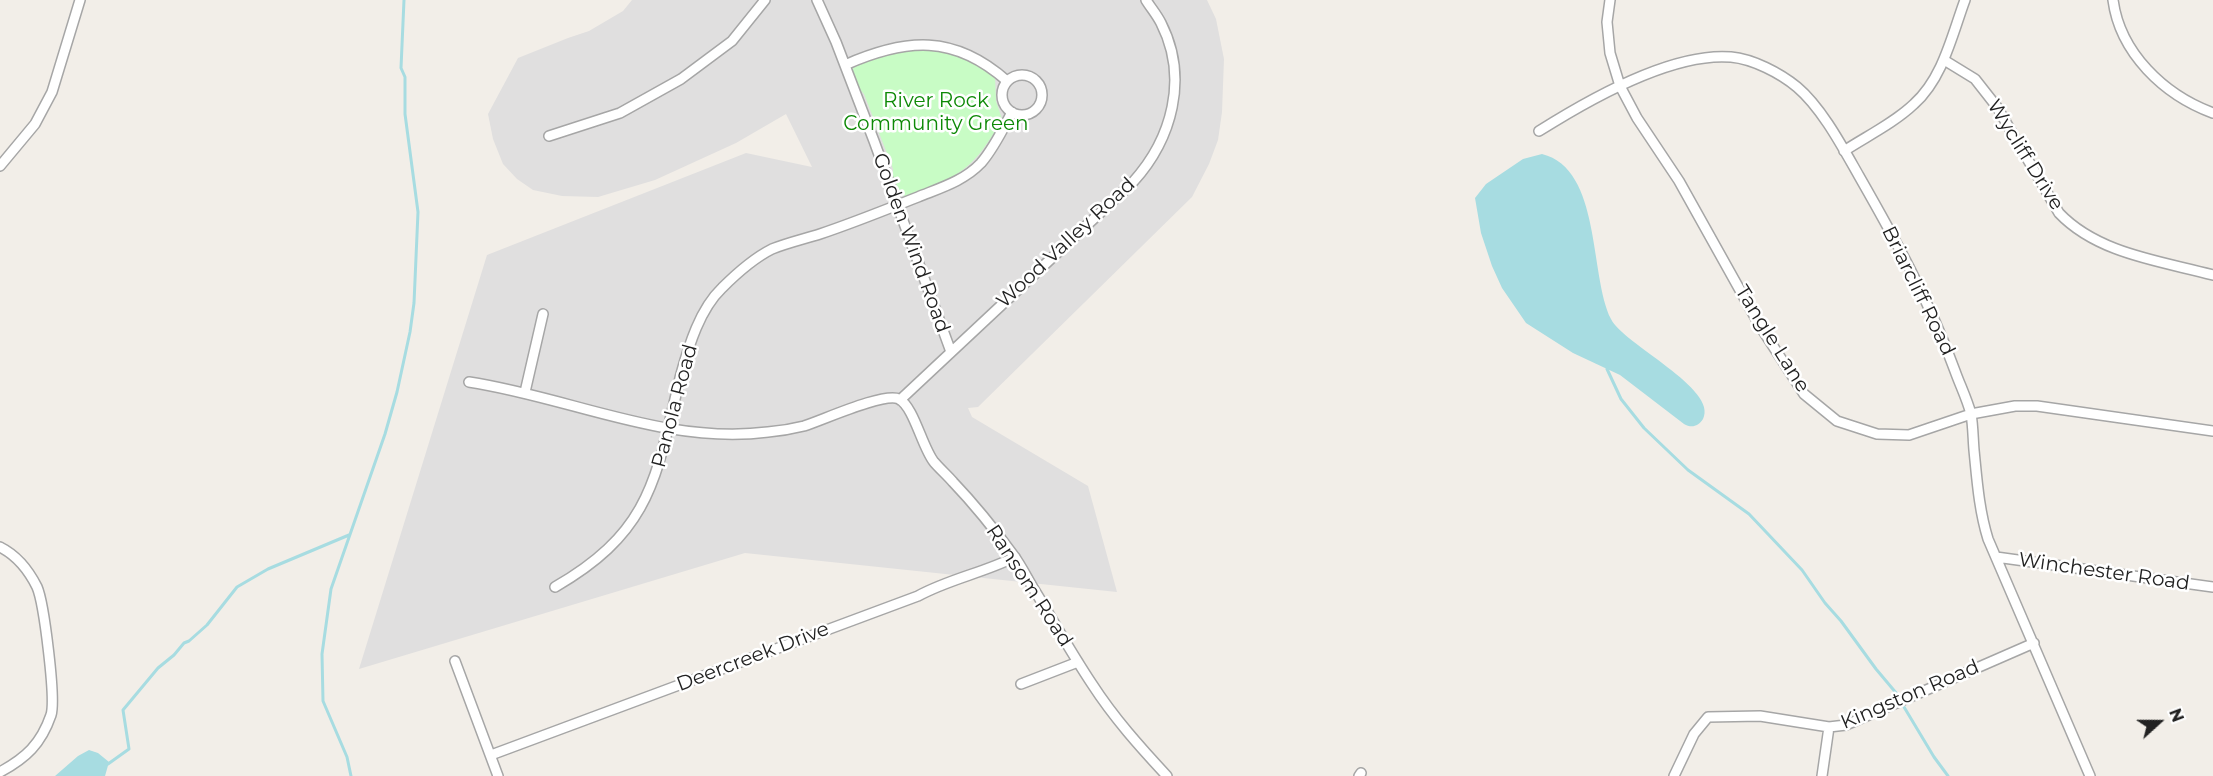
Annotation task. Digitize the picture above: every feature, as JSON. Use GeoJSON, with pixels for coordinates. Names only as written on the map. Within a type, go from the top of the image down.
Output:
{"type":"FeatureCollection","features":[{"type":"Feature","properties":{"kind":"street"},"geometry":{"type":"LineString","coordinates":[[0,166],[35,124],[52,92],[80,0]]}},
{"type":"Feature","properties":{"kind":"street"},"geometry":{"type":"LineString","coordinates":[[549,136],[620,113],[681,80],[732,41],[765,0]]}},
{"type":"Feature","properties":{"kind":"street","name":"Golden Wind Road"},"geometry":{"type":"LineString","coordinates":[[817,0],[845,65],[951,352]]}},
{"type":"Feature","properties":{"kind":"street","name":"Wood Valley Road"},"geometry":{"type":"LineString","coordinates":[[897,399],[951,352],[1133,182],[1148,165],[1160,142],[1174,105],[1175,82],[1167,38],[1161,22],[1146,0]]}},
{"type":"Feature","properties":{"kind":"street","name":"Tangle Lane"},"geometry":{"type":"LineString","coordinates":[[1610,0],[1607,22],[1610,53],[1620,87],[1637,118],[1679,181],[1760,326],[1804,394],[1837,421],[1877,434],[1909,435],[1971,414],[2015,406],[2037,406],[2213,431]]}},
{"type":"Feature","properties":{"kind":"street"},"geometry":{"type":"LineString","coordinates":[[1844,151],[1914,104],[1934,79],[1944,60],[1965,0]]}},
{"type":"Feature","properties":{"kind":"street"},"geometry":{"type":"LineString","coordinates":[[2113,0],[2115,16],[2125,38],[2147,70],[2172,93],[2213,113]]}},
{"type":"Feature","properties":{"kind":"street"},"geometry":{"type":"LineString","coordinates":[[845,65],[895,47],[918,44],[946,47],[964,53],[988,64],[1007,81]]}},
{"type":"Feature","properties":{"kind":"street","name":"Briarcliff Road"},"geometry":{"type":"LineString","coordinates":[[1539,131],[1568,113],[1620,87],[1657,71],[1695,59],[1724,57],[1743,60],[1773,72],[1797,87],[1818,111],[1906,258],[1943,336],[1971,414],[1981,516],[1996,557],[2090,776]]}},
{"type":"Feature","properties":{"kind":"street","name":"Wycliff Drive"},"geometry":{"type":"LineString","coordinates":[[1944,60],[1975,79],[1997,107],[2059,213],[2072,227],[2110,248],[2213,275]]}},
{"type":"Feature","properties":{"kind":"street"},"geometry":{"type":"LineString","coordinates":[[1028,75],[1036,79],[1042,91],[1040,105],[1025,115],[1012,112],[1005,106],[1002,98],[1007,81],[1014,76],[1028,75]]}},
{"type":"Feature","properties":{"kind":"street","name":"Panola Road"},"geometry":{"type":"LineString","coordinates":[[555,586],[598,559],[626,531],[647,499],[660,466],[686,357],[700,321],[720,290],[744,268],[772,250],[951,184],[981,162],[999,137],[1012,112]]}},
{"type":"Feature","properties":{"kind":"street"},"geometry":{"type":"LineString","coordinates":[[525,392],[543,314]]}},
{"type":"Feature","properties":{"kind":"street"},"geometry":{"type":"LineString","coordinates":[[469,382],[525,392],[561,404],[668,429],[709,434],[767,433],[804,426],[877,399],[897,399]]}},
{"type":"Feature","properties":{"kind":"street","name":"Ransom Road"},"geometry":{"type":"LineString","coordinates":[[897,399],[911,415],[935,463],[960,489],[1015,557],[1078,662],[1115,718],[1167,776]]}},
{"type":"Feature","properties":{"kind":"street"},"geometry":{"type":"LineString","coordinates":[[0,547],[22,565],[40,596],[53,704],[49,719],[34,747],[20,761],[0,772]]}},
{"type":"Feature","properties":{"kind":"street","name":"Deercreek Drive"},"geometry":{"type":"LineString","coordinates":[[491,755],[918,596],[942,583],[978,573],[1015,557]]}},
{"type":"Feature","properties":{"kind":"street","name":"Winchester Road"},"geometry":{"type":"LineString","coordinates":[[1996,557],[2213,587]]}},
{"type":"Feature","properties":{"kind":"street","name":"Kingston Road"},"geometry":{"type":"LineString","coordinates":[[1674,776],[1694,734],[1708,717],[1760,716],[1829,727],[1846,725],[2034,642]]}},
{"type":"Feature","properties":{"kind":"street"},"geometry":{"type":"LineString","coordinates":[[455,661],[498,776]]}},
{"type":"Feature","properties":{"kind":"street"},"geometry":{"type":"LineString","coordinates":[[1021,684],[1078,662]]}},
{"type":"Feature","properties":{"kind":"street"},"geometry":{"type":"LineString","coordinates":[[1822,776],[1829,727]]}},
{"type":"Feature","properties":{"kind":"shaded area"},"geometry":{"type":"Polygon","coordinates":[[[632,0],[1207,0],[1216,19],[1224,59],[1222,112],[1218,140],[1192,197],[978,407],[968,408],[972,417],[1088,486],[1117,592],[745,553],[359,669],[487,255],[746,153],[812,167],[786,114],[736,143],[655,180],[598,197],[562,196],[533,190],[517,179],[503,164],[493,139],[488,114],[518,58],[589,31],[623,11],[632,0]]]}},
{"type":"Feature","properties":{"kind":"green space","name":"River Rock Community Green"},"geometry":{"type":"Polygon","coordinates":[[[926,49],[963,58],[995,77],[996,101],[1002,119],[983,149],[964,169],[940,183],[906,196],[900,195],[895,186],[893,169],[864,94],[854,82],[852,72],[853,68],[879,57],[926,49]]]}},
{"type":"Feature","properties":{"kind":"water"},"geometry":{"type":"Polygon","coordinates":[[[1542,154],[1561,164],[1575,180],[1584,201],[1591,226],[1604,300],[1611,319],[1619,329],[1668,367],[1697,394],[1704,407],[1703,419],[1697,425],[1684,424],[1620,375],[1573,353],[1526,323],[1502,288],[1481,233],[1475,198],[1486,184],[1523,159],[1542,154]]]}},
{"type":"Feature","properties":{"kind":"water"},"geometry":{"type":"Polygon","coordinates":[[[89,750],[98,753],[109,762],[105,776],[55,776],[78,756],[89,750]]]}},
{"type":"Feature","properties":{"kind":"waterway"},"geometry":{"type":"LineString","coordinates":[[351,776],[347,757],[323,701],[322,654],[331,589],[385,434],[397,392],[414,303],[418,212],[405,114],[405,77],[401,68],[404,0]]}},
{"type":"Feature","properties":{"kind":"waterway"},"geometry":{"type":"LineString","coordinates":[[1607,369],[1621,399],[1644,428],[1688,470],[1749,514],[1802,570],[1825,603],[1897,694]]}},
{"type":"Feature","properties":{"kind":"waterway"},"geometry":{"type":"LineString","coordinates":[[108,764],[129,749],[123,710],[158,668],[207,625],[237,587],[268,569],[349,535]]}},
{"type":"Feature","properties":{"kind":"waterway"},"geometry":{"type":"LineString","coordinates":[[1904,707],[1948,776]]}}]}
